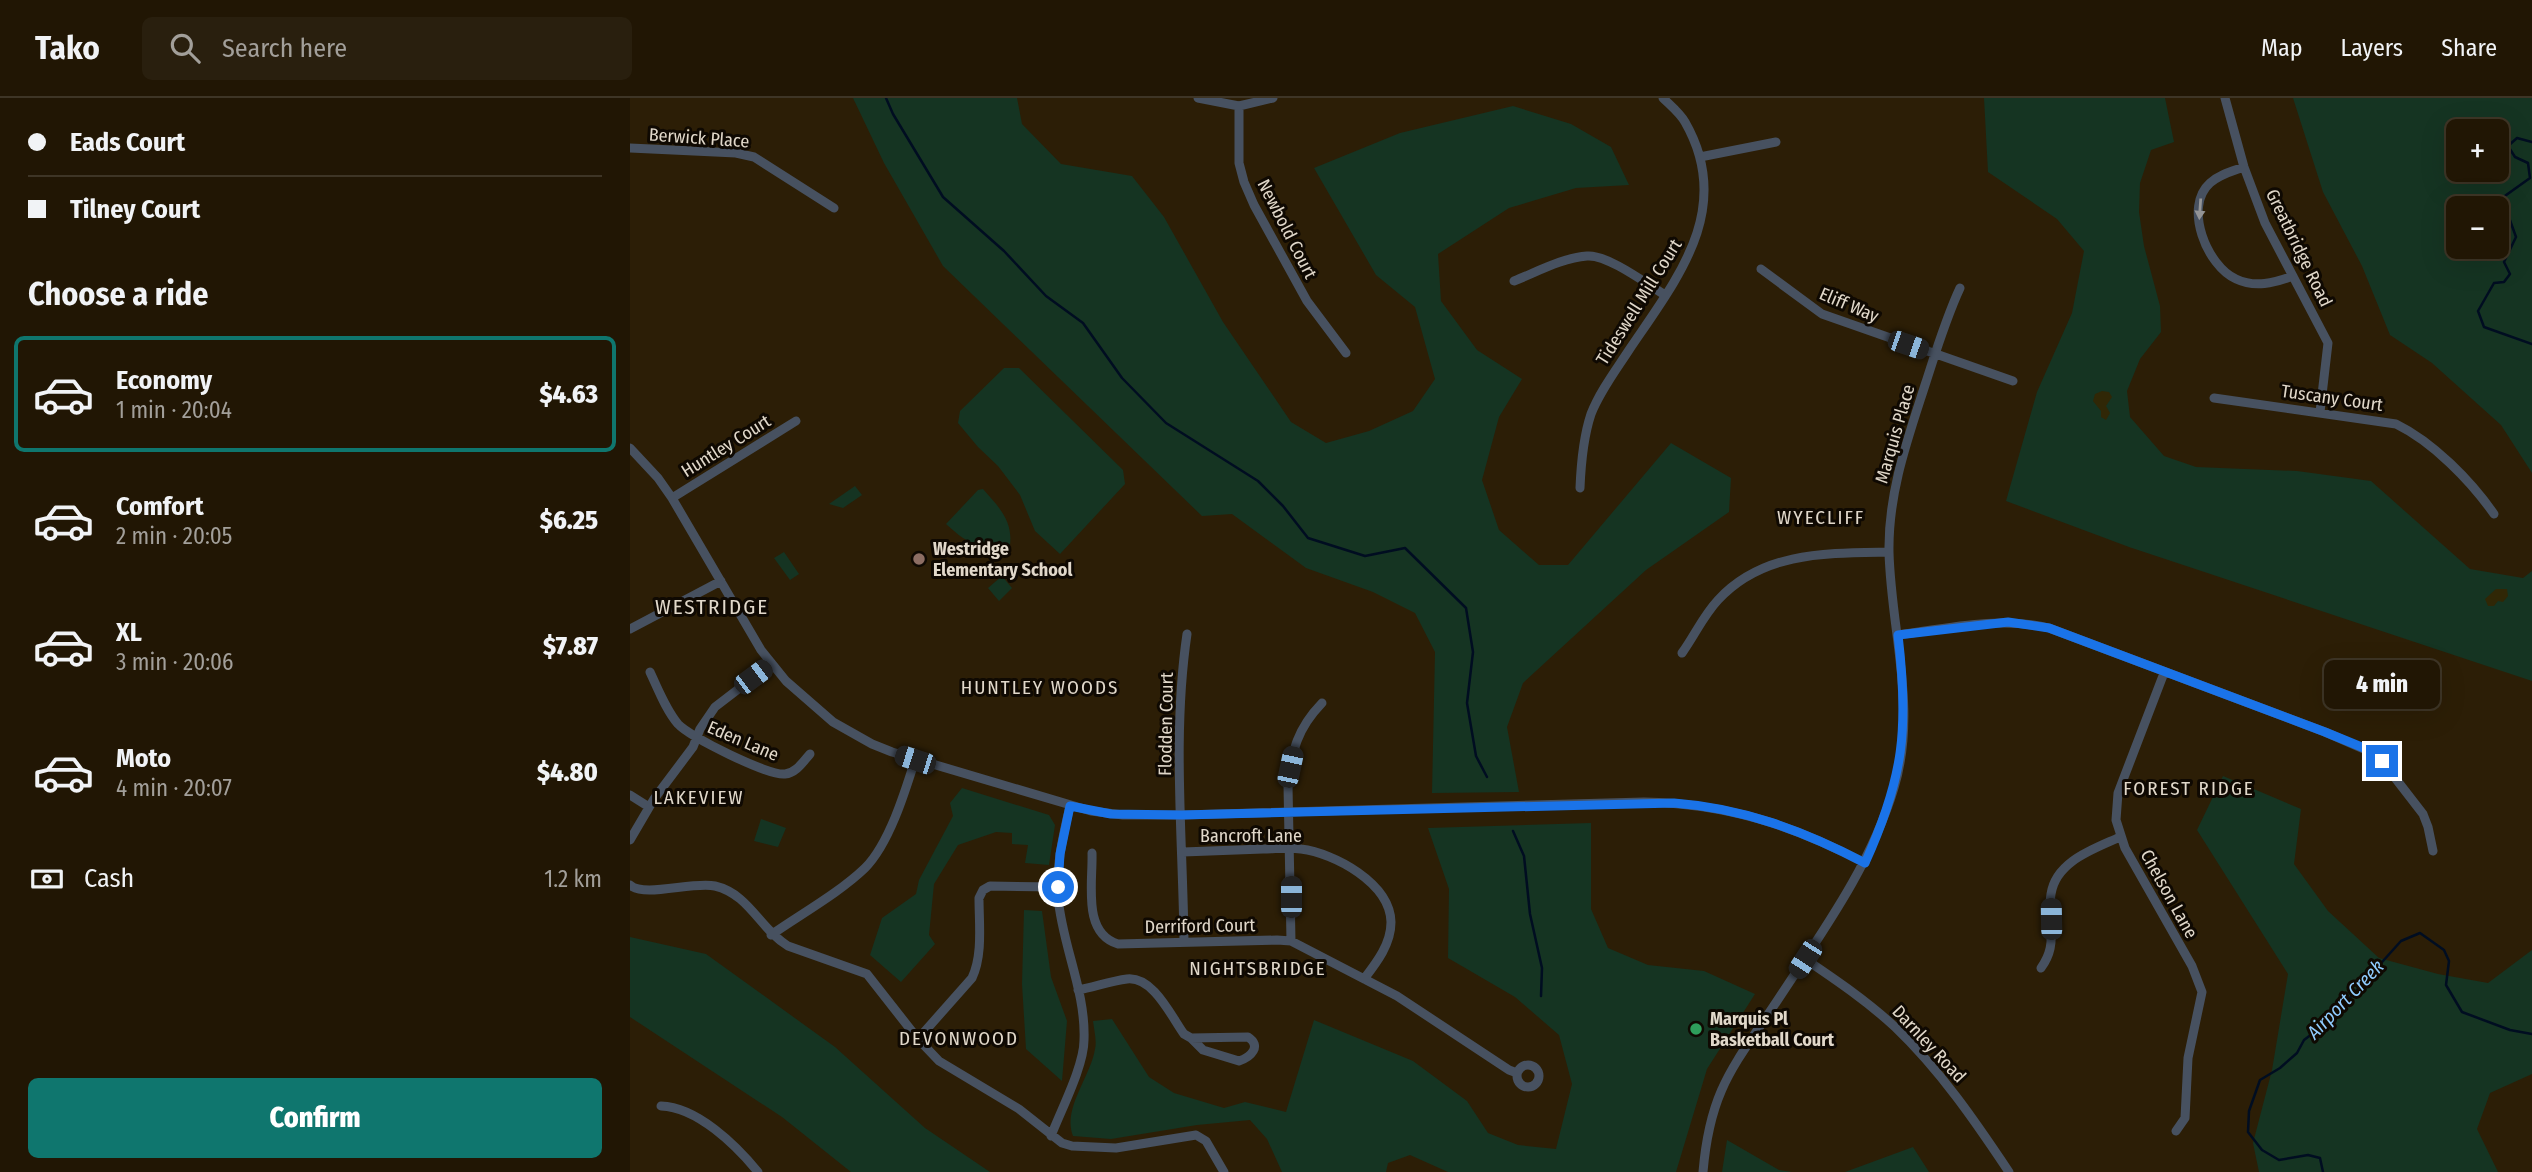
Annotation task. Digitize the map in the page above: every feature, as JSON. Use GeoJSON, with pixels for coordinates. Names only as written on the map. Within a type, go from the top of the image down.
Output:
{"type":"FeatureCollection","features":[{"type":"Feature","properties":{"kind":"street"},"geometry":{"type":"LineString","coordinates":[[1198,98],[1239,106],[1273,98]]}},
{"type":"Feature","properties":{"kind":"street","name":"Tideswell Mill Court"},"geometry":{"type":"LineString","coordinates":[[1580,488],[1583,447],[1592,413],[1610,378],[1689,256],[1704,216],[1704,180],[1700,158],[1684,121],[1663,98]]}},
{"type":"Feature","properties":{"kind":"street","name":"Greatbridge Road"},"geometry":{"type":"LineString","coordinates":[[2225,98],[2244,167],[2265,223],[2328,343],[2320,412]]}},
{"type":"Feature","properties":{"kind":"street","name":"Newbold Court"},"geometry":{"type":"LineString","coordinates":[[1239,106],[1239,163],[1249,194],[1307,301],[1346,353]]}},
{"type":"Feature","properties":{"kind":"street"},"geometry":{"type":"LineString","coordinates":[[1700,158],[1776,142]]}},
{"type":"Feature","properties":{"kind":"street","name":"Berwick Place"},"geometry":{"type":"LineString","coordinates":[[630,148],[736,153],[754,157],[834,208]]}},
{"type":"Feature","properties":{"kind":"street"},"geometry":{"type":"LineString","coordinates":[[2244,167],[2220,176],[2208,184],[2201,197],[2197,216],[2212,258],[2227,274],[2245,282],[2274,283],[2293,276]]}},
{"type":"Feature","properties":{"kind":"street"},"geometry":{"type":"LineString","coordinates":[[1514,281],[1561,262],[1589,255],[1609,262],[1665,295]]}},
{"type":"Feature","properties":{"kind":"street","name":"Eliff Way"},"geometry":{"type":"LineString","coordinates":[[1760,268],[1822,314],[2013,382]]}},
{"type":"Feature","properties":{"kind":"street","name":"Marquis Place"},"geometry":{"type":"LineString","coordinates":[[1703,1172],[1708,1128],[1725,1079],[1852,888],[1865,863],[1895,785],[1902,745],[1904,684],[1889,552],[1895,483],[1935,354],[1960,288]]}},
{"type":"Feature","properties":{"kind":"street","name":"Tuscany Court"},"geometry":{"type":"LineString","coordinates":[[2214,398],[2382,420],[2410,430],[2472,484],[2494,514]]}},
{"type":"Feature","properties":{"kind":"street","name":"Huntley Court"},"geometry":{"type":"LineString","coordinates":[[672,498],[796,421]]}},
{"type":"Feature","properties":{"kind":"street"},"geometry":{"type":"LineString","coordinates":[[630,448],[658,478],[672,498],[771,664],[802,697],[833,722],[872,744],[915,760],[1070,806],[1111,814],[1182,815],[1644,802],[1693,804],[1779,824],[1865,863]]}},
{"type":"Feature","properties":{"kind":"street"},"geometry":{"type":"LineString","coordinates":[[1682,653],[1702,619],[1718,600],[1752,573],[1807,555],[1889,552]]}},
{"type":"Feature","properties":{"kind":"street"},"geometry":{"type":"LineString","coordinates":[[630,629],[721,581]]}},
{"type":"Feature","properties":{"kind":"street"},"geometry":{"type":"LineString","coordinates":[[1898,635],[2008,622],[2032,624],[2049,628],[2325,732],[2373,754],[2387,768],[2423,814],[2434,851]]}},
{"type":"Feature","properties":{"kind":"street","name":"Flodden Court"},"geometry":{"type":"LineString","coordinates":[[1184,942],[1180,719],[1187,634]]}},
{"type":"Feature","properties":{"kind":"street"},"geometry":{"type":"LineString","coordinates":[[630,840],[715,707],[771,664]]}},
{"type":"Feature","properties":{"kind":"street","name":"Eden Lane"},"geometry":{"type":"LineString","coordinates":[[650,672],[680,727],[697,738],[779,774],[793,772],[810,754]]}},
{"type":"Feature","properties":{"kind":"street","name":"Chelson Lane"},"geometry":{"type":"LineString","coordinates":[[2164,673],[2118,793],[2116,820],[2120,837],[2192,966],[2202,992],[2188,1058],[2185,1118],[2176,1131]]}},
{"type":"Feature","properties":{"kind":"street"},"geometry":{"type":"LineString","coordinates":[[1291,942],[1288,786],[1300,731],[1322,703]]}},
{"type":"Feature","properties":{"kind":"street"},"geometry":{"type":"LineString","coordinates":[[771,934],[843,885],[870,862],[900,803],[915,760]]}},
{"type":"Feature","properties":{"kind":"street"},"geometry":{"type":"LineString","coordinates":[[630,795],[649,807]]}},
{"type":"Feature","properties":{"kind":"street"},"geometry":{"type":"LineString","coordinates":[[1051,1136],[1082,1056],[1084,1041],[1078,990],[1064,933],[1058,887],[1060,854],[1070,806]]}},
{"type":"Feature","properties":{"kind":"street"},"geometry":{"type":"LineString","coordinates":[[2042,968],[2052,945],[2050,892],[2063,870],[2080,855],[2120,837]]}},
{"type":"Feature","properties":{"kind":"street","name":"Bancroft Lane"},"geometry":{"type":"LineString","coordinates":[[1183,852],[1290,849],[1317,853],[1348,866],[1374,885],[1385,903],[1391,921],[1390,933],[1380,958],[1364,979]]}},
{"type":"Feature","properties":{"kind":"street","name":"Derriford Court"},"geometry":{"type":"LineString","coordinates":[[1092,853],[1093,918],[1104,937],[1118,944],[1277,940],[1291,942],[1397,996],[1517,1073]]}},
{"type":"Feature","properties":{"kind":"street"},"geometry":{"type":"LineString","coordinates":[[630,885],[639,890],[697,884],[723,888],[744,901],[771,934],[788,946],[867,974],[918,1039],[946,1066],[1019,1109],[1051,1136],[1072,1146],[1116,1149],[1196,1135],[1206,1141],[1224,1172]]}},
{"type":"Feature","properties":{"kind":"street"},"geometry":{"type":"LineString","coordinates":[[918,1039],[976,971],[979,898],[983,890],[990,886],[1058,887]]}},
{"type":"Feature","properties":{"kind":"street","name":"Darnley Road"},"geometry":{"type":"LineString","coordinates":[[1805,959],[1868,1004],[1913,1045],[1948,1085],[2009,1172]]}},
{"type":"Feature","properties":{"kind":"street"},"geometry":{"type":"LineString","coordinates":[[1078,990],[1127,979],[1142,981],[1152,990],[1184,1034],[1203,1050],[1234,1061],[1245,1059],[1252,1054],[1255,1047],[1248,1037],[1191,1038]]}},
{"type":"Feature","properties":{"kind":"street"},"geometry":{"type":"LineString","coordinates":[[661,1106],[688,1112],[738,1150],[758,1172]]}},
{"type":"Feature","properties":{"kind":"green space"},"geometry":{"type":"Polygon","coordinates":[[[853,98],[1017,98],[1022,124],[1061,164],[1132,176],[1164,217],[1223,322],[1291,422],[1326,443],[1369,431],[1413,411],[1435,379],[1415,307],[1376,275],[1314,168],[1400,133],[1513,106],[1571,124],[1611,147],[1629,185],[1576,188],[1509,208],[1438,254],[1441,301],[1477,350],[1522,379],[1499,417],[1482,480],[1499,530],[1539,565],[1568,565],[1671,443],[1731,478],[1729,512],[1646,570],[1523,683],[1507,727],[1519,792],[1432,793],[1435,652],[1415,613],[1373,592],[1306,568],[1232,514],[1202,516],[943,266],[884,163],[853,98]]]}},
{"type":"Feature","properties":{"kind":"green space"},"geometry":{"type":"Polygon","coordinates":[[[1984,98],[2165,98],[2174,142],[2151,150],[2140,183],[2139,212],[2144,246],[2160,306],[2161,332],[2140,359],[2127,391],[2130,417],[2164,456],[2196,467],[2297,471],[2371,481],[2470,569],[2523,578],[2532,571],[2532,681],[2129,547],[2006,501],[2037,392],[2072,313],[2084,251],[2057,219],[1988,172],[1984,98]]]}},
{"type":"Feature","properties":{"kind":"green space"},"geometry":{"type":"Polygon","coordinates":[[[2293,98],[2532,98],[2532,473],[2501,425],[2432,363],[2390,335],[2362,266],[2323,192],[2293,98]]]}},
{"type":"Feature","properties":{"kind":"green space"},"geometry":{"type":"Polygon","coordinates":[[[1004,368],[1019,368],[1123,470],[1125,484],[1060,554],[1035,531],[1020,495],[998,466],[958,423],[960,411],[1004,368]]]}},
{"type":"Feature","properties":{"kind":"green space"},"geometry":{"type":"Polygon","coordinates":[[[855,486],[862,495],[843,508],[829,504],[855,486]]]}},
{"type":"Feature","properties":{"kind":"green space"},"geometry":{"type":"Polygon","coordinates":[[[983,489],[1007,521],[1010,545],[975,544],[946,524],[978,490],[983,489]]]}},
{"type":"Feature","properties":{"kind":"green space"},"geometry":{"type":"Polygon","coordinates":[[[784,552],[799,574],[790,580],[774,558],[784,552]]]}},
{"type":"Feature","properties":{"kind":"green space"},"geometry":{"type":"Polygon","coordinates":[[[1002,576],[1012,588],[999,601],[988,588],[1002,576]]]}},
{"type":"Feature","properties":{"kind":"green space"},"geometry":{"type":"Polygon","coordinates":[[[2223,776],[2301,809],[2294,864],[2328,911],[2379,958],[2438,974],[2488,983],[2532,950],[2532,1074],[2490,1093],[2477,1129],[2498,1172],[2259,1172],[2253,1143],[2272,1070],[2288,974],[2197,830],[2223,776]]]}},
{"type":"Feature","properties":{"kind":"green space"},"geometry":{"type":"Polygon","coordinates":[[[962,788],[1049,815],[1055,825],[1049,865],[1025,863],[1028,845],[1012,844],[1012,833],[996,832],[958,845],[934,884],[929,935],[935,944],[901,982],[870,955],[882,918],[916,894],[919,880],[953,816],[950,803],[962,788]]]}},
{"type":"Feature","properties":{"kind":"green space"},"geometry":{"type":"Polygon","coordinates":[[[761,819],[786,828],[778,847],[754,841],[761,819]]]}},
{"type":"Feature","properties":{"kind":"green space"},"geometry":{"type":"Polygon","coordinates":[[[1591,823],[1591,909],[1608,948],[1648,965],[1704,971],[1755,994],[1707,1069],[1676,1172],[1448,1172],[1410,1155],[1388,1163],[1386,1172],[1282,1172],[1267,1139],[1250,1120],[1197,1125],[1111,1139],[1073,1136],[1071,1115],[1095,1049],[1093,1021],[1112,1019],[1149,1077],[1174,1093],[1224,1108],[1245,1102],[1286,1112],[1314,1020],[1413,1061],[1467,1101],[1488,1133],[1518,1145],[1556,1149],[1572,1084],[1559,1035],[1515,997],[1448,958],[1449,889],[1428,828],[1591,823]]]}},
{"type":"Feature","properties":{"kind":"green space"},"geometry":{"type":"Polygon","coordinates":[[[1024,910],[1042,911],[1051,977],[1067,1021],[1062,1081],[1026,1049],[1022,984],[1024,910]]]}},
{"type":"Feature","properties":{"kind":"green space"},"geometry":{"type":"Polygon","coordinates":[[[630,937],[706,954],[835,1047],[925,1128],[990,1172],[851,1172],[782,1117],[630,1017],[630,937]]]}},
{"type":"Feature","properties":{"kind":"green space"},"geometry":{"type":"Polygon","coordinates":[[[1727,1140],[1779,1170],[1792,1172],[1722,1172],[1727,1140]]]}},
{"type":"Feature","properties":{"kind":"green space"},"geometry":{"type":"Polygon","coordinates":[[[1913,1147],[1929,1172],[1845,1172],[1913,1147]]]}},
{"type":"Feature","properties":{"kind":"sand"},"geometry":{"type":"Polygon","coordinates":[[[2109,392],[2112,397],[2106,406],[2110,413],[2106,420],[2101,417],[2101,411],[2093,401],[2095,394],[2109,392]]]}},
{"type":"Feature","properties":{"kind":"sand"},"geometry":{"type":"Polygon","coordinates":[[[2496,589],[2507,589],[2508,596],[2503,602],[2498,601],[2494,606],[2488,606],[2485,599],[2496,589]]]}},
{"type":"Feature","properties":{"kind":"waterway"},"geometry":{"type":"LineString","coordinates":[[886,98],[943,197],[1004,251],[1046,296],[1083,323],[1122,378],[1166,423],[1258,481],[1283,506],[1308,538],[1365,556],[1405,548],[1466,608],[1473,652],[1467,703],[1476,756],[1487,777]]}},
{"type":"Feature","properties":{"kind":"waterway","name":"Airport Creek"},"geometry":{"type":"LineString","coordinates":[[2532,142],[2517,138],[2508,146],[2515,157],[2528,163],[2530,178],[2502,198],[2516,237],[2504,262],[2510,274],[2504,282],[2494,283],[2478,311],[2484,327],[2532,344]]}},
{"type":"Feature","properties":{"kind":"waterway"},"geometry":{"type":"LineString","coordinates":[[1513,831],[1524,856],[1530,914],[1542,968],[1541,996]]}},
{"type":"Feature","properties":{"kind":"waterway","name":"Airport Creek"},"geometry":{"type":"LineString","coordinates":[[2323,1172],[2320,1158],[2308,1155],[2279,1160],[2262,1150],[2248,1132],[2249,1111],[2260,1080],[2297,1053],[2304,1040],[2329,1021],[2401,941],[2420,933],[2444,950],[2449,961],[2446,985],[2462,1012],[2510,1030],[2532,1034]]}},
{"type":"Feature","properties":{"kind":"place","name":"Westridge Elementary School"},"geometry":{"type":"Point","coordinates":[919,559]}},
{"type":"Feature","properties":{"kind":"place","name":"Marquis Pl Basketball Court"},"geometry":{"type":"Point","coordinates":[1696,1029]}},
{"type":"Feature","properties":{"kind":"district","name":"WYECLIFF"},"geometry":{"type":"Point","coordinates":[1821,517]}},
{"type":"Feature","properties":{"kind":"district","name":"WESTRIDGE"},"geometry":{"type":"Point","coordinates":[712,607]}},
{"type":"Feature","properties":{"kind":"district","name":"HUNTLEY WOODS"},"geometry":{"type":"Point","coordinates":[1040,687]}},
{"type":"Feature","properties":{"kind":"district","name":"FOREST RIDGE"},"geometry":{"type":"Point","coordinates":[2189,788]}},
{"type":"Feature","properties":{"kind":"district","name":"LAKEVIEW"},"geometry":{"type":"Point","coordinates":[699,797]}},
{"type":"Feature","properties":{"kind":"district","name":"NIGHTSBRIDGE"},"geometry":{"type":"Point","coordinates":[1258,968]}},
{"type":"Feature","properties":{"kind":"district","name":"DEVONWOOD"},"geometry":{"type":"Point","coordinates":[959,1038]}},
{"type":"Feature","properties":{"kind":"route"},"geometry":{"type":"LineString","coordinates":[[1058,887],[1060,854],[1070,806],[1123,815],[1182,815],[1644,802],[1693,804],[1721,808],[1779,824],[1865,863],[1895,785],[1902,745],[1904,684],[1898,635],[2008,622],[2049,628],[2325,732],[2364,748],[2382,761]]}}]}
